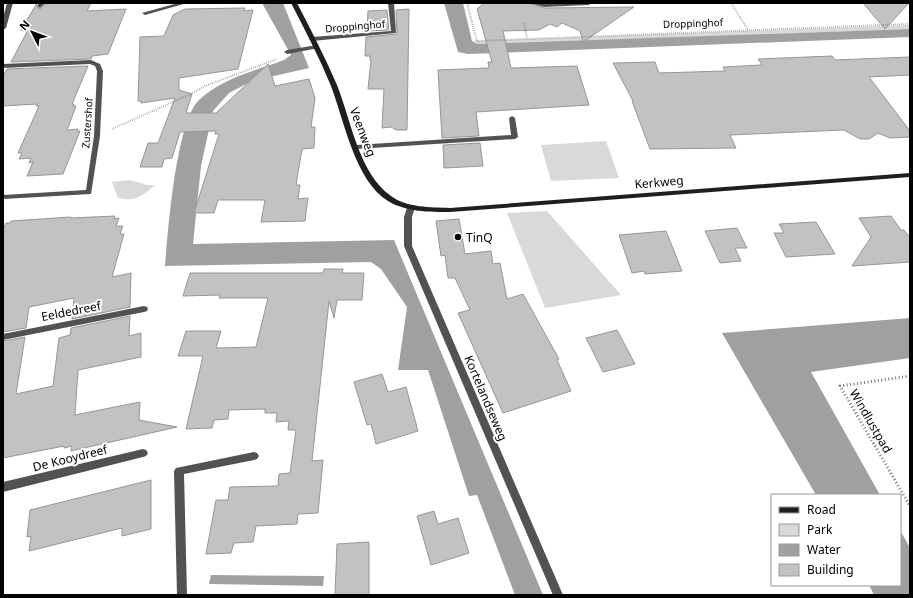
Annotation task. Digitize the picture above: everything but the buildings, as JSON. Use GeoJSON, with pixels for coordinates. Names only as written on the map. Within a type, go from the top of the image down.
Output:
{"type":"FeatureCollection","features":[{"type":"Feature","properties":{"kind":"street"},"geometry":{"type":"LineString","coordinates":[[3,28],[10,3]]}},
{"type":"Feature","properties":{"kind":"street"},"geometry":{"type":"LineString","coordinates":[[145,13],[184,3]]}},
{"type":"Feature","properties":{"kind":"street","name":"Veenweg"},"geometry":{"type":"LineString","coordinates":[[294,3],[339,98],[356,147],[367,172],[383,194],[390,199],[411,207]]}},
{"type":"Feature","properties":{"kind":"street","name":"Droppinghof"},"geometry":{"type":"LineString","coordinates":[[312,39],[394,32],[391,3]]}},
{"type":"Feature","properties":{"kind":"street"},"geometry":{"type":"LineString","coordinates":[[533,3],[544,5],[590,3]]}},
{"type":"Feature","properties":{"kind":"street"},"geometry":{"type":"LineString","coordinates":[[287,52],[316,47]]}},
{"type":"Feature","properties":{"kind":"street","name":"Zustershof"},"geometry":{"type":"LineString","coordinates":[[3,66],[91,62],[98,65],[100,71],[97,136],[89,192],[3,197]]}},
{"type":"Feature","properties":{"kind":"street"},"geometry":{"type":"LineString","coordinates":[[356,147],[515,137],[512,118]]}},
{"type":"Feature","properties":{"kind":"street","name":"Kerkweg"},"geometry":{"type":"LineString","coordinates":[[411,207],[450,210],[910,175]]}},
{"type":"Feature","properties":{"kind":"street","name":"Kortelandseweg"},"geometry":{"type":"LineString","coordinates":[[411,207],[408,217],[408,246],[558,595]]}},
{"type":"Feature","properties":{"kind":"street","name":"Eeldedreef"},"geometry":{"type":"LineString","coordinates":[[3,337],[144,309]]}},
{"type":"Feature","properties":{"kind":"street","name":"De Kooydreef"},"geometry":{"type":"LineString","coordinates":[[3,487],[143,453]]}},
{"type":"Feature","properties":{"kind":"street"},"geometry":{"type":"LineString","coordinates":[[182,595],[179,471],[254,456]]}},
{"type":"Feature","properties":{"kind":"path","name":"Droppinghof"},"geometry":{"type":"LineString","coordinates":[[467,3],[477,41],[910,24]]}},
{"type":"Feature","properties":{"kind":"path"},"geometry":{"type":"LineString","coordinates":[[731,3],[748,30]]}},
{"type":"Feature","properties":{"kind":"path"},"geometry":{"type":"LineString","coordinates":[[524,23],[528,38]]}},
{"type":"Feature","properties":{"kind":"path"},"geometry":{"type":"LineString","coordinates":[[97,136],[193,93],[205,86],[272,62],[287,52]]}},
{"type":"Feature","properties":{"kind":"path","name":"Windlustpad"},"geometry":{"type":"LineString","coordinates":[[910,376],[840,386],[910,506]]}},
{"type":"Feature","properties":{"kind":"green space"},"geometry":{"type":"Polygon","coordinates":[[[910,25],[910,29],[528,43],[477,44],[472,41],[910,25]]]}},
{"type":"Feature","properties":{"kind":"green space"},"geometry":{"type":"Polygon","coordinates":[[[606,141],[619,178],[551,181],[541,145],[606,141]]]}},
{"type":"Feature","properties":{"kind":"green space"},"geometry":{"type":"Polygon","coordinates":[[[130,180],[147,185],[155,185],[134,199],[118,198],[112,182],[130,180]]]}},
{"type":"Feature","properties":{"kind":"green space"},"geometry":{"type":"Polygon","coordinates":[[[547,211],[621,295],[545,308],[507,213],[547,211]]]}},
{"type":"Feature","properties":{"kind":"water"},"geometry":{"type":"Polygon","coordinates":[[[262,3],[283,3],[309,68],[252,81],[229,93],[213,111],[201,166],[193,244],[394,240],[543,595],[515,595],[477,495],[469,496],[428,370],[398,370],[407,307],[381,269],[371,262],[165,266],[174,178],[184,130],[191,112],[199,100],[218,86],[239,76],[284,60],[291,55],[262,3]]]}},
{"type":"Feature","properties":{"kind":"water"},"geometry":{"type":"Polygon","coordinates":[[[444,3],[463,3],[472,41],[477,44],[910,29],[910,37],[468,54],[458,52],[444,3]]]}},
{"type":"Feature","properties":{"kind":"water"},"geometry":{"type":"Polygon","coordinates":[[[910,318],[910,358],[811,372],[879,494],[815,494],[722,333],[910,318]]]}},
{"type":"Feature","properties":{"kind":"water"},"geometry":{"type":"Polygon","coordinates":[[[901,532],[910,548],[910,595],[874,595],[870,586],[901,586],[901,532]]]}},
{"type":"Feature","properties":{"kind":"water"},"geometry":{"type":"Polygon","coordinates":[[[211,575],[324,576],[323,586],[209,584],[211,575]]]}},
{"type":"Feature","properties":{"kind":"place","name":"TinQ"},"geometry":{"type":"Point","coordinates":[458,237]}}]}
